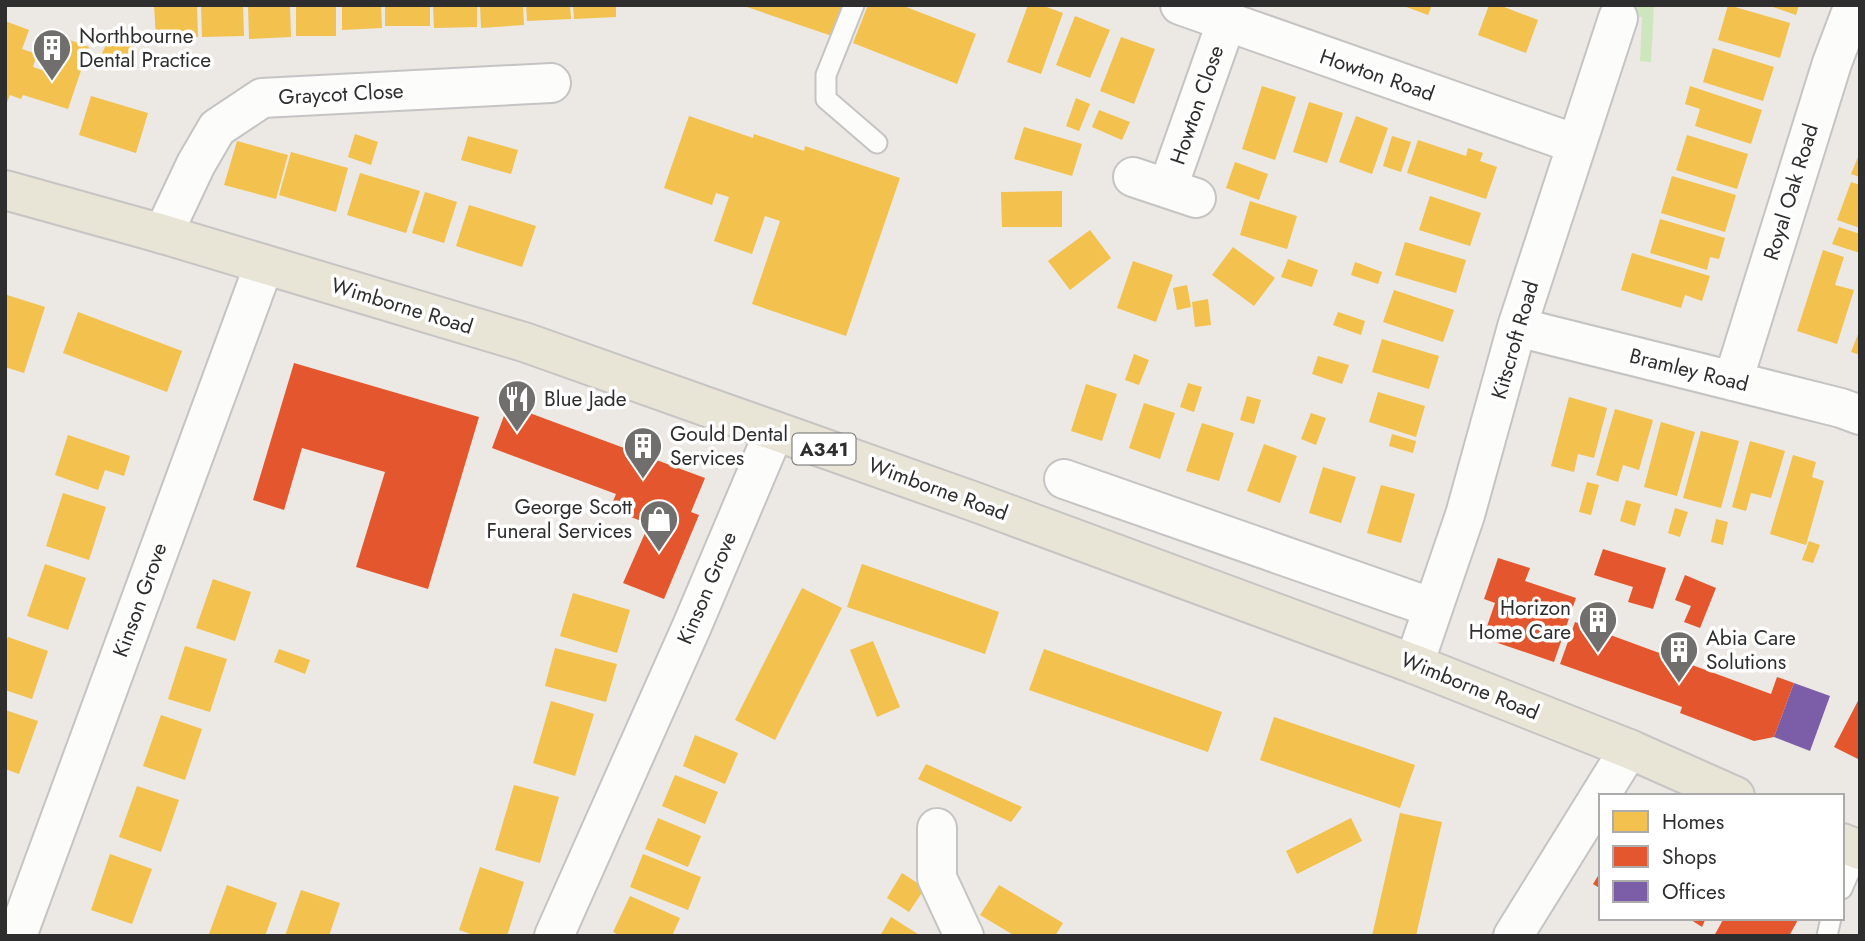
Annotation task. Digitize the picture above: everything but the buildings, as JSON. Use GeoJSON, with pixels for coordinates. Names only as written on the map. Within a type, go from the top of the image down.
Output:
{"type":"FeatureCollection","features":[{"type":"Feature","properties":{"kind":"main road","name":"Wimborne Road"},"geometry":{"type":"LineString","coordinates":[[5,190],[163,234],[524,342],[978,503],[1415,664],[1629,749],[1730,794]]}},
{"type":"Feature","properties":{"kind":"street","name":"Howton Road"},"geometry":{"type":"LineString","coordinates":[[1180,5],[1576,144]]}},
{"type":"Feature","properties":{"kind":"street","name":"Royal Oak Road"},"geometry":{"type":"LineString","coordinates":[[1733,381],[1832,63],[1854,5]]}},
{"type":"Feature","properties":{"kind":"street","name":"Kitscroft Road"},"geometry":{"type":"LineString","coordinates":[[1415,664],[1465,515],[1517,327],[1618,18]]}},
{"type":"Feature","properties":{"kind":"street","name":"Howton Close"},"geometry":{"type":"LineString","coordinates":[[1166,187],[1226,23]]}},
{"type":"Feature","properties":{"kind":"street","name":"Graycot Close"},"geometry":{"type":"LineString","coordinates":[[163,234],[195,164],[216,128],[262,98],[551,83]]}},
{"type":"Feature","properties":{"kind":"street","name":"Kinson Grove"},"geometry":{"type":"LineString","coordinates":[[17,936],[264,265]]}},
{"type":"Feature","properties":{"kind":"street","name":"Bramley Road"},"geometry":{"type":"LineString","coordinates":[[1517,327],[1860,415]]}},
{"type":"Feature","properties":{"kind":"street","name":"Kinson Grove"},"geometry":{"type":"LineString","coordinates":[[554,936],[692,626],[774,432]]}},
{"type":"Feature","properties":{"kind":"street"},"geometry":{"type":"LineString","coordinates":[[1064,479],[1433,608]]}},
{"type":"Feature","properties":{"kind":"street"},"geometry":{"type":"LineString","coordinates":[[1601,794],[1629,749]]}},
{"type":"Feature","properties":{"kind":"street"},"geometry":{"type":"LineString","coordinates":[[1513,936],[1599,797]]}},
{"type":"Feature","properties":{"kind":"street"},"geometry":{"type":"LineString","coordinates":[[937,828],[937,878],[964,936]]}},
{"type":"Feature","properties":{"kind":"lane"},"geometry":{"type":"LineString","coordinates":[[854,5],[827,75],[826,99],[877,143]]}},
{"type":"Feature","properties":{"kind":"lane"},"geometry":{"type":"LineString","coordinates":[[1844,886],[1860,850]]}},
{"type":"Feature","properties":{"kind":"green space"},"geometry":{"type":"Polygon","coordinates":[[[1620,5],[1654,5],[1651,62],[1640,61],[1642,17],[1621,15],[1620,5]]]}},
{"type":"Feature","properties":{"kind":"place","name":"Northbourne Dental Practice"},"geometry":{"type":"Point","coordinates":[52,82]}},
{"type":"Feature","properties":{"kind":"place","name":"Blue Jade"},"geometry":{"type":"Point","coordinates":[517,433]}},
{"type":"Feature","properties":{"kind":"place","name":"Gould Dental Services"},"geometry":{"type":"Point","coordinates":[643,480]}},
{"type":"Feature","properties":{"kind":"place","name":"George Scott Funeral Services"},"geometry":{"type":"Point","coordinates":[659,553]}},
{"type":"Feature","properties":{"kind":"place","name":"Horizon Home Care"},"geometry":{"type":"Point","coordinates":[1598,654]}},
{"type":"Feature","properties":{"kind":"place","name":"Abia Care Solutions"},"geometry":{"type":"Point","coordinates":[1679,684]}}]}
